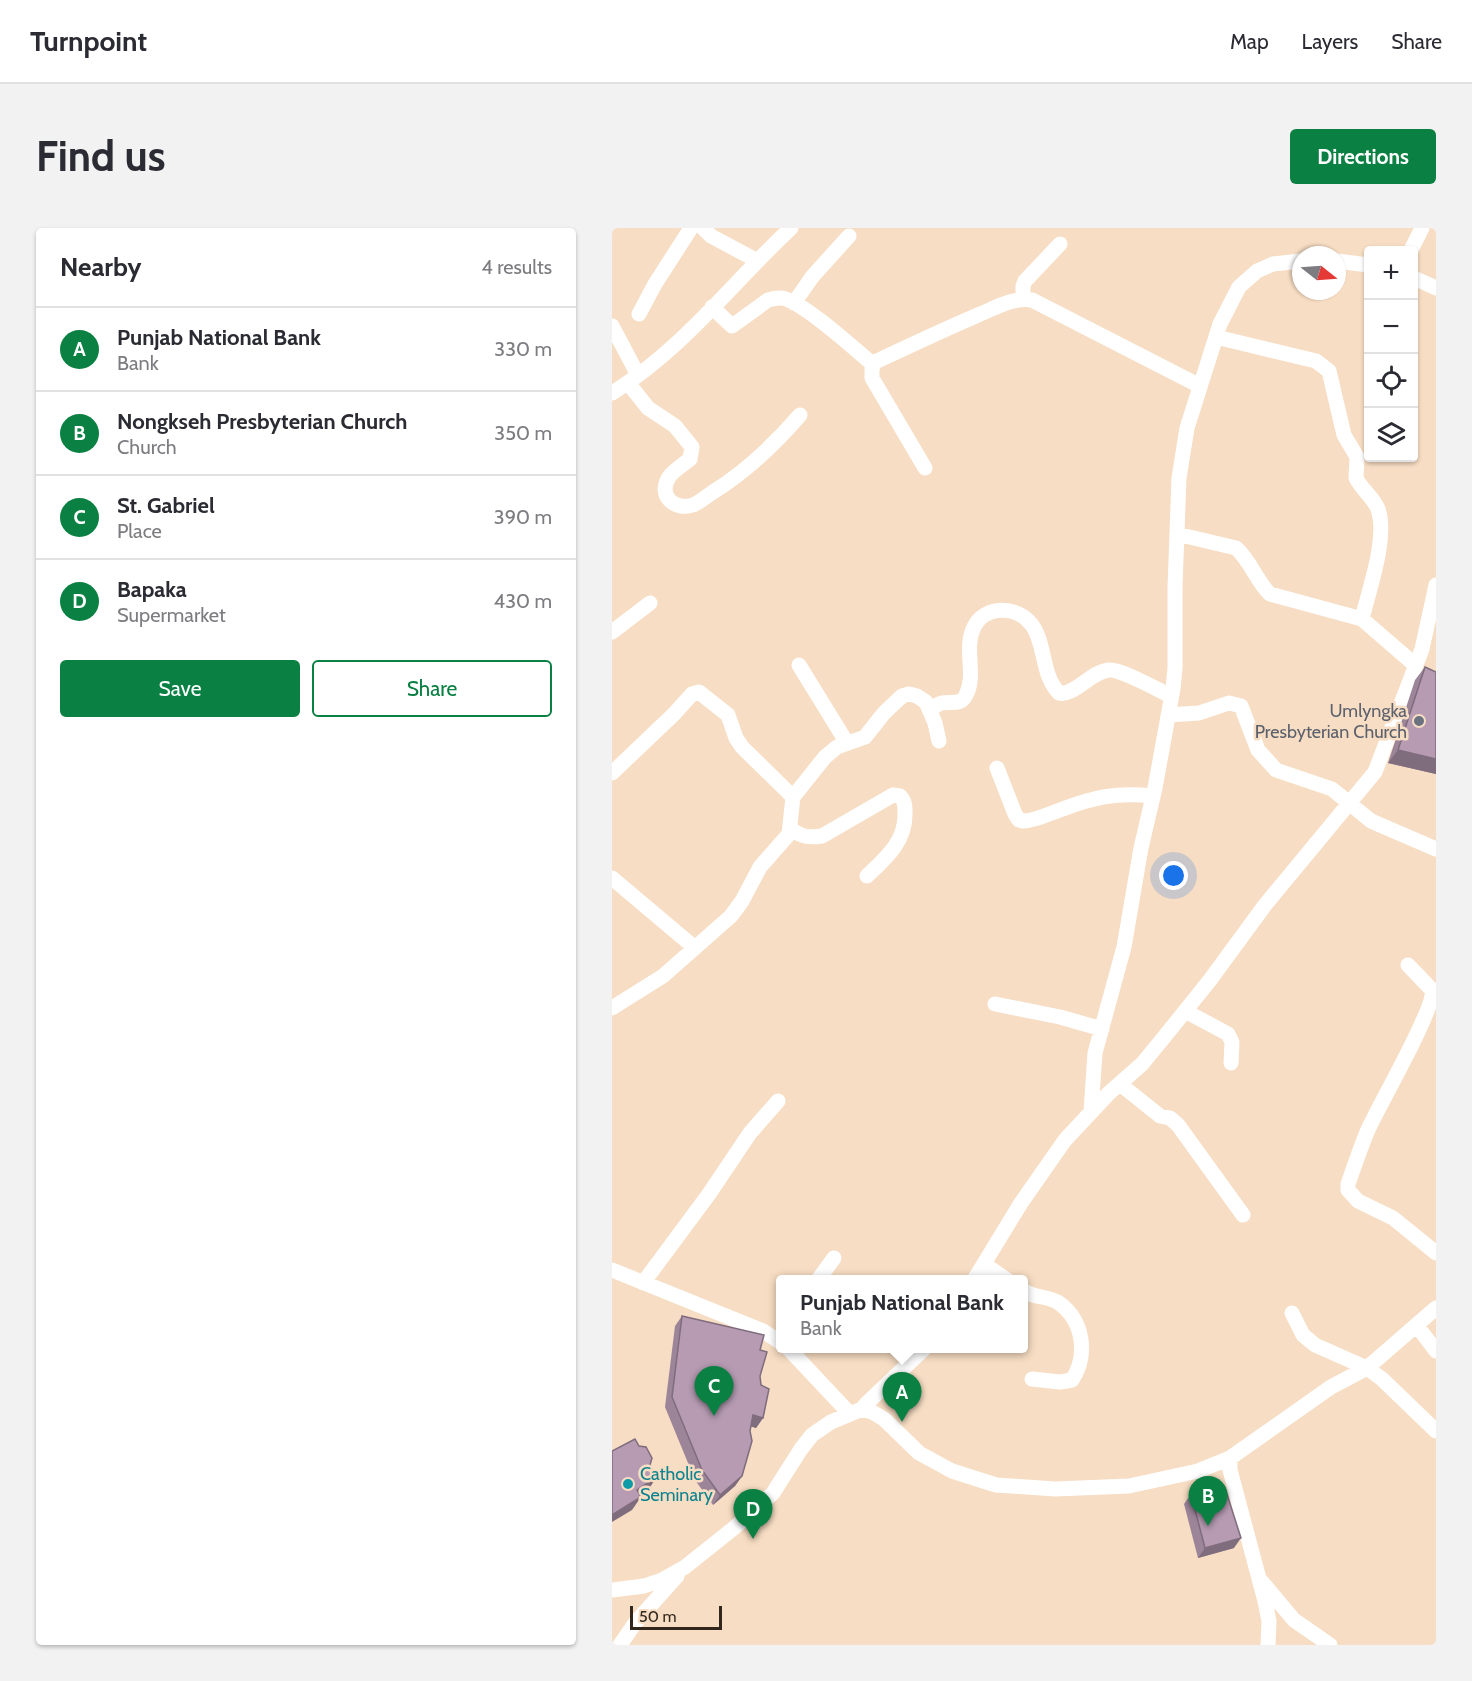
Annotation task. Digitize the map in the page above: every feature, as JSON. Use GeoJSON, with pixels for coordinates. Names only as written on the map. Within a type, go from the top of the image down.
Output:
{"type":"FeatureCollection","features":[{"type":"Feature","properties":{"kind":"street"},"geometry":{"type":"LineString","coordinates":[[639,314],[655,284],[691,228]]}},
{"type":"Feature","properties":{"kind":"street"},"geometry":{"type":"LineString","coordinates":[[703,228],[711,236],[756,260]]}},
{"type":"Feature","properties":{"kind":"street"},"geometry":{"type":"LineString","coordinates":[[612,393],[671,349],[756,260],[791,228]]}},
{"type":"Feature","properties":{"kind":"street"},"geometry":{"type":"LineString","coordinates":[[1413,246],[1422,228]]}},
{"type":"Feature","properties":{"kind":"street"},"geometry":{"type":"LineString","coordinates":[[794,303],[812,276],[849,236]]}},
{"type":"Feature","properties":{"kind":"street"},"geometry":{"type":"LineString","coordinates":[[1023,299],[1025,281],[1060,244]]}},
{"type":"Feature","properties":{"kind":"street"},"geometry":{"type":"LineString","coordinates":[[1091,1111],[1095,1053],[1124,947],[1175,668],[1180,460],[1187,428],[1216,337],[1239,287],[1257,271],[1273,264],[1292,262]]}},
{"type":"Feature","properties":{"kind":"street"},"geometry":{"type":"LineString","coordinates":[[1346,262],[1364,264]]}},
{"type":"Feature","properties":{"kind":"street"},"geometry":{"type":"LineString","coordinates":[[1418,280],[1436,288]]}},
{"type":"Feature","properties":{"kind":"street"},"geometry":{"type":"LineString","coordinates":[[712,307],[732,326],[774,298],[794,303],[869,361],[875,362],[952,326],[1023,299],[1038,303],[1200,386]]}},
{"type":"Feature","properties":{"kind":"street"},"geometry":{"type":"LineString","coordinates":[[612,326],[633,379],[648,408],[675,426],[692,447],[690,459],[670,475],[665,490],[670,502],[681,507],[694,505],[733,480],[773,445],[800,415]]}},
{"type":"Feature","properties":{"kind":"street"},"geometry":{"type":"LineString","coordinates":[[1216,337],[1316,361],[1329,371],[1344,435],[1357,458],[1356,478],[1373,499],[1380,522],[1376,558],[1362,619]]}},
{"type":"Feature","properties":{"kind":"street"},"geometry":{"type":"LineString","coordinates":[[875,362],[872,368],[872,378],[925,468]]}},
{"type":"Feature","properties":{"kind":"street"},"geometry":{"type":"LineString","coordinates":[[1177,534],[1236,548],[1243,554],[1264,589],[1270,594],[1362,619],[1428,677]]}},
{"type":"Feature","properties":{"kind":"street"},"geometry":{"type":"LineString","coordinates":[[977,1275],[1050,1159],[1091,1111],[1142,1064],[1185,1011],[1264,905],[1375,772],[1413,666],[1429,650],[1436,585]]}},
{"type":"Feature","properties":{"kind":"street"},"geometry":{"type":"LineString","coordinates":[[612,632],[650,603]]}},
{"type":"Feature","properties":{"kind":"street"},"geometry":{"type":"LineString","coordinates":[[930,710],[941,703],[954,704],[966,696],[971,677],[970,637],[974,626],[982,617],[997,610],[1009,610],[1032,624],[1051,680],[1059,693],[1066,693],[1096,674],[1111,670],[1171,696]]}},
{"type":"Feature","properties":{"kind":"street"},"geometry":{"type":"LineString","coordinates":[[799,665],[847,743]]}},
{"type":"Feature","properties":{"kind":"street"},"geometry":{"type":"LineString","coordinates":[[612,773],[692,694],[699,693],[728,715],[741,747],[793,797]]}},
{"type":"Feature","properties":{"kind":"street"},"geometry":{"type":"LineString","coordinates":[[612,1008],[663,976],[737,908],[760,867],[789,834],[793,797],[825,757],[837,747],[865,737],[884,713],[902,696],[909,694],[926,702],[939,741]]}},
{"type":"Feature","properties":{"kind":"street"},"geometry":{"type":"LineString","coordinates":[[1168,715],[1199,713],[1229,703],[1241,706],[1258,750],[1269,764],[1285,774],[1332,789],[1371,821],[1436,849]]}},
{"type":"Feature","properties":{"kind":"street"},"geometry":{"type":"LineString","coordinates":[[997,768],[1015,814],[1019,820],[1023,821],[1113,794],[1152,796]]}},
{"type":"Feature","properties":{"kind":"street"},"geometry":{"type":"LineString","coordinates":[[791,829],[809,838],[822,836],[893,795],[900,796],[905,804],[906,818],[899,841],[893,851],[867,876]]}},
{"type":"Feature","properties":{"kind":"street"},"geometry":{"type":"LineString","coordinates":[[612,878],[695,948]]}},
{"type":"Feature","properties":{"kind":"street"},"geometry":{"type":"LineString","coordinates":[[1408,965],[1432,990],[1433,997],[1413,1042],[1367,1131],[1348,1184],[1348,1190],[1358,1201],[1393,1218],[1407,1228],[1436,1254]]}},
{"type":"Feature","properties":{"kind":"street"},"geometry":{"type":"LineString","coordinates":[[995,1004],[1060,1017],[1102,1029]]}},
{"type":"Feature","properties":{"kind":"street"},"geometry":{"type":"LineString","coordinates":[[1185,1011],[1228,1034],[1232,1042],[1231,1063]]}},
{"type":"Feature","properties":{"kind":"street"},"geometry":{"type":"LineString","coordinates":[[1120,1084],[1160,1116],[1170,1118],[1178,1125],[1243,1215]]}},
{"type":"Feature","properties":{"kind":"street"},"geometry":{"type":"LineString","coordinates":[[643,1283],[709,1194],[750,1133],[778,1101]]}},
{"type":"Feature","properties":{"kind":"street"},"geometry":{"type":"LineString","coordinates":[[822,1275],[834,1258]]}},
{"type":"Feature","properties":{"kind":"street"},"geometry":{"type":"LineString","coordinates":[[984,1264],[1000,1275]]}},
{"type":"Feature","properties":{"kind":"street"},"geometry":{"type":"LineString","coordinates":[[612,1270],[776,1336]]}},
{"type":"Feature","properties":{"kind":"street"},"geometry":{"type":"LineString","coordinates":[[1028,1293],[1060,1304],[1078,1327],[1082,1341],[1082,1357],[1078,1371],[1072,1380],[1060,1382],[1032,1379]]}},
{"type":"Feature","properties":{"kind":"street"},"geometry":{"type":"LineString","coordinates":[[793,1353],[856,1412],[872,1412],[884,1419],[919,1453],[952,1471],[996,1485],[1056,1489],[1129,1486],[1198,1471],[1230,1458],[1331,1387],[1367,1368],[1436,1308]]}},
{"type":"Feature","properties":{"kind":"street"},"geometry":{"type":"LineString","coordinates":[[1292,1313],[1304,1335],[1315,1346],[1367,1368],[1382,1379],[1436,1431]]}},
{"type":"Feature","properties":{"kind":"street"},"geometry":{"type":"LineString","coordinates":[[1417,1326],[1436,1351]]}},
{"type":"Feature","properties":{"kind":"street"},"geometry":{"type":"LineString","coordinates":[[612,1590],[644,1586],[662,1580],[685,1567],[773,1493],[812,1435],[831,1422],[856,1412],[921,1353]]}},
{"type":"Feature","properties":{"kind":"street"},"geometry":{"type":"LineString","coordinates":[[1230,1458],[1230,1470],[1269,1621],[1268,1645]]}},
{"type":"Feature","properties":{"kind":"street"},"geometry":{"type":"LineString","coordinates":[[1252,1557],[1260,1581],[1294,1620],[1330,1645]]}},
{"type":"Feature","properties":{"kind":"street"},"geometry":{"type":"LineString","coordinates":[[620,1645],[635,1623],[685,1567]]}},
{"type":"Feature","properties":{"kind":"building","name":"Umlyngka Presbyterian Church"},"geometry":{"type":"Polygon","coordinates":[[[1425,667],[1436,672],[1436,759],[1398,750],[1425,667]]]}},
{"type":"Feature","properties":{"kind":"building"},"geometry":{"type":"Polygon","coordinates":[[[682,1316],[764,1335],[760,1350],[767,1352],[760,1376],[761,1385],[769,1389],[763,1418],[753,1415],[750,1431],[752,1441],[742,1476],[720,1495],[702,1470],[672,1397],[682,1316]]]}},
{"type":"Feature","properties":{"kind":"building","name":"Catholic Seminary"},"geometry":{"type":"Polygon","coordinates":[[[635,1439],[639,1446],[646,1447],[652,1458],[650,1465],[657,1477],[637,1490],[641,1497],[612,1515],[612,1451],[635,1439]]]}},
{"type":"Feature","properties":{"kind":"building"},"geometry":{"type":"Polygon","coordinates":[[[1225,1488],[1241,1538],[1205,1548],[1191,1494],[1225,1488]]]}},
{"type":"Feature","properties":{"kind":"place","name":"Umlyngka Presbyterian Church"},"geometry":{"type":"Point","coordinates":[1419,721]}},
{"type":"Feature","properties":{"kind":"place","name":"St. Gabriel"},"geometry":{"type":"Point","coordinates":[714,1416]}},
{"type":"Feature","properties":{"kind":"place","name":"Punjab National Bank"},"geometry":{"type":"Point","coordinates":[902,1422]}},
{"type":"Feature","properties":{"kind":"place","name":"Catholic Seminary"},"geometry":{"type":"Point","coordinates":[628,1484]}},
{"type":"Feature","properties":{"kind":"place","name":"Nongkseh Presbyterian Church"},"geometry":{"type":"Point","coordinates":[1208,1526]}},
{"type":"Feature","properties":{"kind":"place","name":"Bapaka"},"geometry":{"type":"Point","coordinates":[753,1539]}}]}
